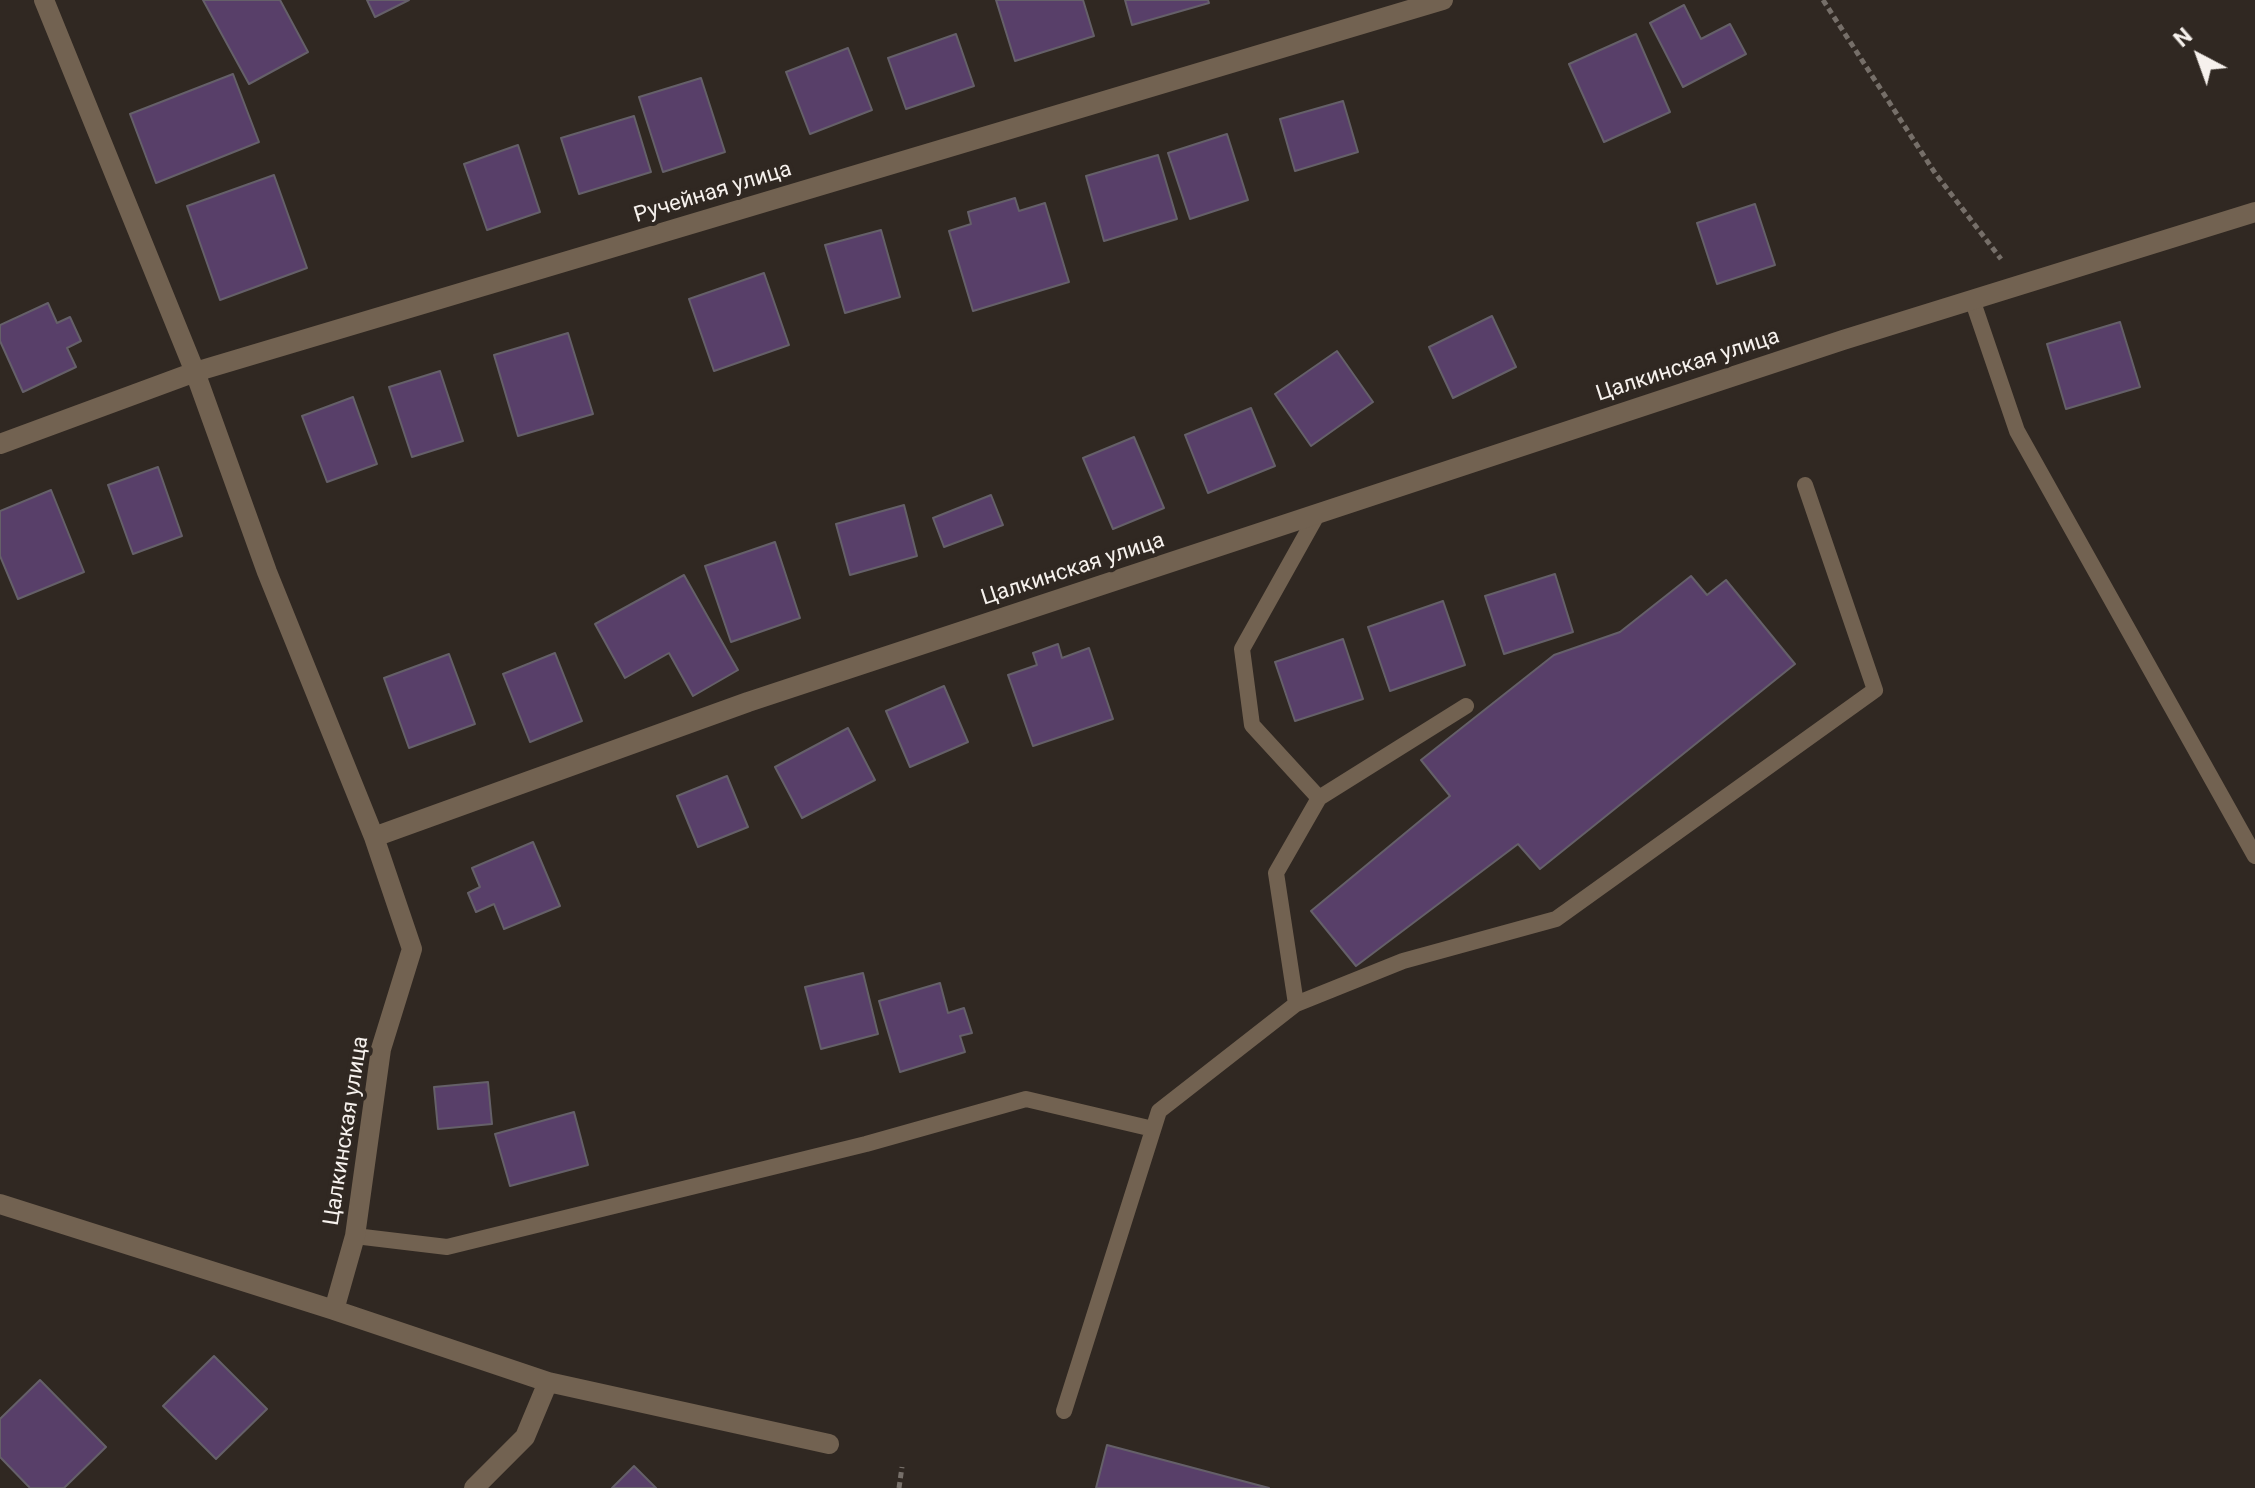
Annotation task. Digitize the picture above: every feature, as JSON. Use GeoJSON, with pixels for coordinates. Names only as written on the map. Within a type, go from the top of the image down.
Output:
{"type":"FeatureCollection","features":[{"type":"Feature","properties":{"kind":"street"},"geometry":{"type":"LineString","coordinates":[[44,0],[195,372],[267,572],[374,837]]}},
{"type":"Feature","properties":{"kind":"street","name":"Ручейная улица"},"geometry":{"type":"LineString","coordinates":[[0,444],[195,372],[1443,0]]}},
{"type":"Feature","properties":{"kind":"street","name":"Цалкинская улица"},"geometry":{"type":"LineString","coordinates":[[334,1310],[355,1236],[381,1049],[412,949],[374,837],[748,702],[1843,340],[2255,212]]}},
{"type":"Feature","properties":{"kind":"street"},"geometry":{"type":"LineString","coordinates":[[0,1204],[548,1382],[829,1444]]}},
{"type":"Feature","properties":{"kind":"street"},"geometry":{"type":"LineString","coordinates":[[474,1488],[525,1437],[548,1382]]}},
{"type":"Feature","properties":{"kind":"lane"},"geometry":{"type":"LineString","coordinates":[[1973,302],[2017,431],[2255,856]]}},
{"type":"Feature","properties":{"kind":"lane"},"geometry":{"type":"LineString","coordinates":[[1064,1411],[1159,1111],[1296,1004],[1403,961],[1556,919],[1875,690],[1805,485]]}},
{"type":"Feature","properties":{"kind":"lane"},"geometry":{"type":"LineString","coordinates":[[1317,515],[1242,649],[1252,725],[1319,798]]}},
{"type":"Feature","properties":{"kind":"lane"},"geometry":{"type":"LineString","coordinates":[[1296,1004],[1276,873],[1319,798],[1466,706]]}},
{"type":"Feature","properties":{"kind":"lane"},"geometry":{"type":"LineString","coordinates":[[355,1236],[447,1247],[866,1144],[1026,1099],[1153,1129]]}},
{"type":"Feature","properties":{"kind":"path"},"geometry":{"type":"LineString","coordinates":[[1823,0],[1935,173],[2021,285]]}},
{"type":"Feature","properties":{"kind":"path"},"geometry":{"type":"LineString","coordinates":[[899,1488],[902,1467]]}},
{"type":"Feature","properties":{"kind":"building"},"geometry":{"type":"Polygon","coordinates":[[[203,0],[280,0],[308,52],[249,84],[203,0]]]}},
{"type":"Feature","properties":{"kind":"building"},"geometry":{"type":"Polygon","coordinates":[[[367,0],[409,0],[375,17],[367,0]]]}},
{"type":"Feature","properties":{"kind":"building"},"geometry":{"type":"Polygon","coordinates":[[[996,0],[1083,0],[1094,36],[1015,61],[996,0]]]}},
{"type":"Feature","properties":{"kind":"building"},"geometry":{"type":"Polygon","coordinates":[[[1125,0],[1208,0],[1209,3],[1132,25],[1125,0]]]}},
{"type":"Feature","properties":{"kind":"building"},"geometry":{"type":"Polygon","coordinates":[[[1684,5],[1701,39],[1730,24],[1746,54],[1683,87],[1650,23],[1684,5]]]}},
{"type":"Feature","properties":{"kind":"building"},"geometry":{"type":"Polygon","coordinates":[[[956,34],[974,86],[906,109],[888,58],[956,34]]]}},
{"type":"Feature","properties":{"kind":"building"},"geometry":{"type":"Polygon","coordinates":[[[1636,34],[1670,112],[1604,142],[1569,64],[1636,34]]]}},
{"type":"Feature","properties":{"kind":"building"},"geometry":{"type":"Polygon","coordinates":[[[848,48],[872,110],[810,134],[786,72],[848,48]]]}},
{"type":"Feature","properties":{"kind":"building"},"geometry":{"type":"Polygon","coordinates":[[[233,74],[259,142],[156,183],[130,114],[233,74]]]}},
{"type":"Feature","properties":{"kind":"building"},"geometry":{"type":"Polygon","coordinates":[[[701,78],[725,152],[663,172],[639,97],[701,78]]]}},
{"type":"Feature","properties":{"kind":"building"},"geometry":{"type":"Polygon","coordinates":[[[1343,101],[1358,152],[1295,171],[1280,119],[1343,101]]]}},
{"type":"Feature","properties":{"kind":"building"},"geometry":{"type":"Polygon","coordinates":[[[634,116],[651,172],[579,194],[561,138],[634,116]]]}},
{"type":"Feature","properties":{"kind":"building"},"geometry":{"type":"Polygon","coordinates":[[[1227,134],[1248,200],[1190,219],[1168,153],[1227,134]]]}},
{"type":"Feature","properties":{"kind":"building"},"geometry":{"type":"Polygon","coordinates":[[[518,145],[540,212],[487,230],[464,164],[518,145]]]}},
{"type":"Feature","properties":{"kind":"building"},"geometry":{"type":"Polygon","coordinates":[[[1158,155],[1177,219],[1104,241],[1086,176],[1158,155]]]}},
{"type":"Feature","properties":{"kind":"building"},"geometry":{"type":"Polygon","coordinates":[[[274,175],[307,268],[220,300],[187,206],[274,175]]]}},
{"type":"Feature","properties":{"kind":"building"},"geometry":{"type":"Polygon","coordinates":[[[1015,198],[1019,211],[1045,203],[1069,282],[973,311],[949,231],[971,224],[968,212],[1015,198]]]}},
{"type":"Feature","properties":{"kind":"building"},"geometry":{"type":"Polygon","coordinates":[[[1755,204],[1775,265],[1717,284],[1697,223],[1755,204]]]}},
{"type":"Feature","properties":{"kind":"building"},"geometry":{"type":"Polygon","coordinates":[[[881,230],[900,297],[845,313],[825,245],[881,230]]]}},
{"type":"Feature","properties":{"kind":"building"},"geometry":{"type":"Polygon","coordinates":[[[764,273],[789,345],[714,371],[689,299],[764,273]]]}},
{"type":"Feature","properties":{"kind":"building"},"geometry":{"type":"Polygon","coordinates":[[[48,303],[57,323],[70,317],[81,341],[67,348],[76,367],[23,392],[0,341],[0,325],[48,303]]]}},
{"type":"Feature","properties":{"kind":"building"},"geometry":{"type":"Polygon","coordinates":[[[1492,316],[1516,367],[1453,398],[1429,347],[1492,316]]]}},
{"type":"Feature","properties":{"kind":"building"},"geometry":{"type":"Polygon","coordinates":[[[2120,322],[2140,387],[2066,409],[2047,344],[2120,322]]]}},
{"type":"Feature","properties":{"kind":"building"},"geometry":{"type":"Polygon","coordinates":[[[568,333],[593,414],[518,436],[494,355],[568,333]]]}},
{"type":"Feature","properties":{"kind":"building"},"geometry":{"type":"Polygon","coordinates":[[[1337,351],[1373,402],[1311,446],[1275,394],[1337,351]]]}},
{"type":"Feature","properties":{"kind":"building"},"geometry":{"type":"Polygon","coordinates":[[[440,371],[463,441],[412,457],[389,387],[440,371]]]}},
{"type":"Feature","properties":{"kind":"building"},"geometry":{"type":"Polygon","coordinates":[[[353,397],[377,464],[327,482],[302,416],[353,397]]]}},
{"type":"Feature","properties":{"kind":"building"},"geometry":{"type":"Polygon","coordinates":[[[1251,408],[1275,466],[1208,493],[1185,435],[1251,408]]]}},
{"type":"Feature","properties":{"kind":"building"},"geometry":{"type":"Polygon","coordinates":[[[1134,437],[1164,508],[1113,529],[1083,458],[1134,437]]]}},
{"type":"Feature","properties":{"kind":"building"},"geometry":{"type":"Polygon","coordinates":[[[158,467],[182,536],[133,554],[108,485],[158,467]]]}},
{"type":"Feature","properties":{"kind":"building"},"geometry":{"type":"Polygon","coordinates":[[[51,490],[84,572],[18,599],[0,556],[0,511],[51,490]]]}},
{"type":"Feature","properties":{"kind":"building"},"geometry":{"type":"Polygon","coordinates":[[[991,495],[1003,525],[944,547],[933,518],[991,495]]]}},
{"type":"Feature","properties":{"kind":"building"},"geometry":{"type":"Polygon","coordinates":[[[904,505],[917,556],[850,575],[836,524],[904,505]]]}},
{"type":"Feature","properties":{"kind":"building"},"geometry":{"type":"Polygon","coordinates":[[[775,542],[800,618],[731,642],[705,566],[775,542]]]}},
{"type":"Feature","properties":{"kind":"building"},"geometry":{"type":"Polygon","coordinates":[[[1555,574],[1573,632],[1504,654],[1485,596],[1555,574]]]}},
{"type":"Feature","properties":{"kind":"building"},"geometry":{"type":"Polygon","coordinates":[[[684,575],[738,670],[693,696],[669,653],[625,678],[595,624],[684,575]]]}},
{"type":"Feature","properties":{"kind":"building"},"geometry":{"type":"Polygon","coordinates":[[[1691,576],[1707,595],[1726,580],[1795,664],[1540,869],[1518,844],[1356,966],[1311,911],[1450,796],[1421,760],[1554,655],[1620,632],[1691,576]]]}},
{"type":"Feature","properties":{"kind":"building"},"geometry":{"type":"Polygon","coordinates":[[[1443,601],[1465,665],[1390,691],[1368,627],[1443,601]]]}},
{"type":"Feature","properties":{"kind":"building"},"geometry":{"type":"Polygon","coordinates":[[[1343,639],[1363,699],[1295,721],[1275,662],[1343,639]]]}},
{"type":"Feature","properties":{"kind":"building"},"geometry":{"type":"Polygon","coordinates":[[[1058,644],[1062,658],[1089,648],[1113,719],[1033,746],[1008,675],[1037,665],[1033,653],[1058,644]]]}},
{"type":"Feature","properties":{"kind":"building"},"geometry":{"type":"Polygon","coordinates":[[[555,653],[582,721],[530,742],[503,674],[555,653]]]}},
{"type":"Feature","properties":{"kind":"building"},"geometry":{"type":"Polygon","coordinates":[[[449,654],[475,724],[409,748],[384,678],[449,654]]]}},
{"type":"Feature","properties":{"kind":"building"},"geometry":{"type":"Polygon","coordinates":[[[944,686],[968,742],[910,767],[886,711],[944,686]]]}},
{"type":"Feature","properties":{"kind":"building"},"geometry":{"type":"Polygon","coordinates":[[[848,728],[875,780],[802,818],[775,767],[848,728]]]}},
{"type":"Feature","properties":{"kind":"building"},"geometry":{"type":"Polygon","coordinates":[[[727,776],[748,827],[698,847],[677,796],[727,776]]]}},
{"type":"Feature","properties":{"kind":"building"},"geometry":{"type":"Polygon","coordinates":[[[533,842],[560,906],[504,929],[494,904],[476,912],[468,893],[480,887],[472,868],[533,842]]]}},
{"type":"Feature","properties":{"kind":"building"},"geometry":{"type":"Polygon","coordinates":[[[863,973],[878,1034],[821,1049],[805,987],[863,973]]]}},
{"type":"Feature","properties":{"kind":"building"},"geometry":{"type":"Polygon","coordinates":[[[940,983],[948,1013],[964,1008],[972,1033],[960,1036],[965,1052],[900,1072],[879,1001],[940,983]]]}},
{"type":"Feature","properties":{"kind":"building"},"geometry":{"type":"Polygon","coordinates":[[[488,1082],[492,1124],[438,1129],[434,1087],[488,1082]]]}},
{"type":"Feature","properties":{"kind":"building"},"geometry":{"type":"Polygon","coordinates":[[[574,1112],[588,1165],[510,1186],[495,1134],[574,1112]]]}},
{"type":"Feature","properties":{"kind":"building"},"geometry":{"type":"Polygon","coordinates":[[[214,1356],[267,1409],[216,1459],[163,1406],[214,1356]]]}},
{"type":"Feature","properties":{"kind":"building"},"geometry":{"type":"Polygon","coordinates":[[[40,1380],[106,1447],[64,1488],[30,1488],[0,1457],[0,1419],[40,1380]]]}},
{"type":"Feature","properties":{"kind":"building"},"geometry":{"type":"Polygon","coordinates":[[[1107,1445],[1269,1488],[1096,1488],[1107,1445]]]}},
{"type":"Feature","properties":{"kind":"building"},"geometry":{"type":"Polygon","coordinates":[[[634,1466],[656,1488],[612,1488],[634,1466]]]}}]}
